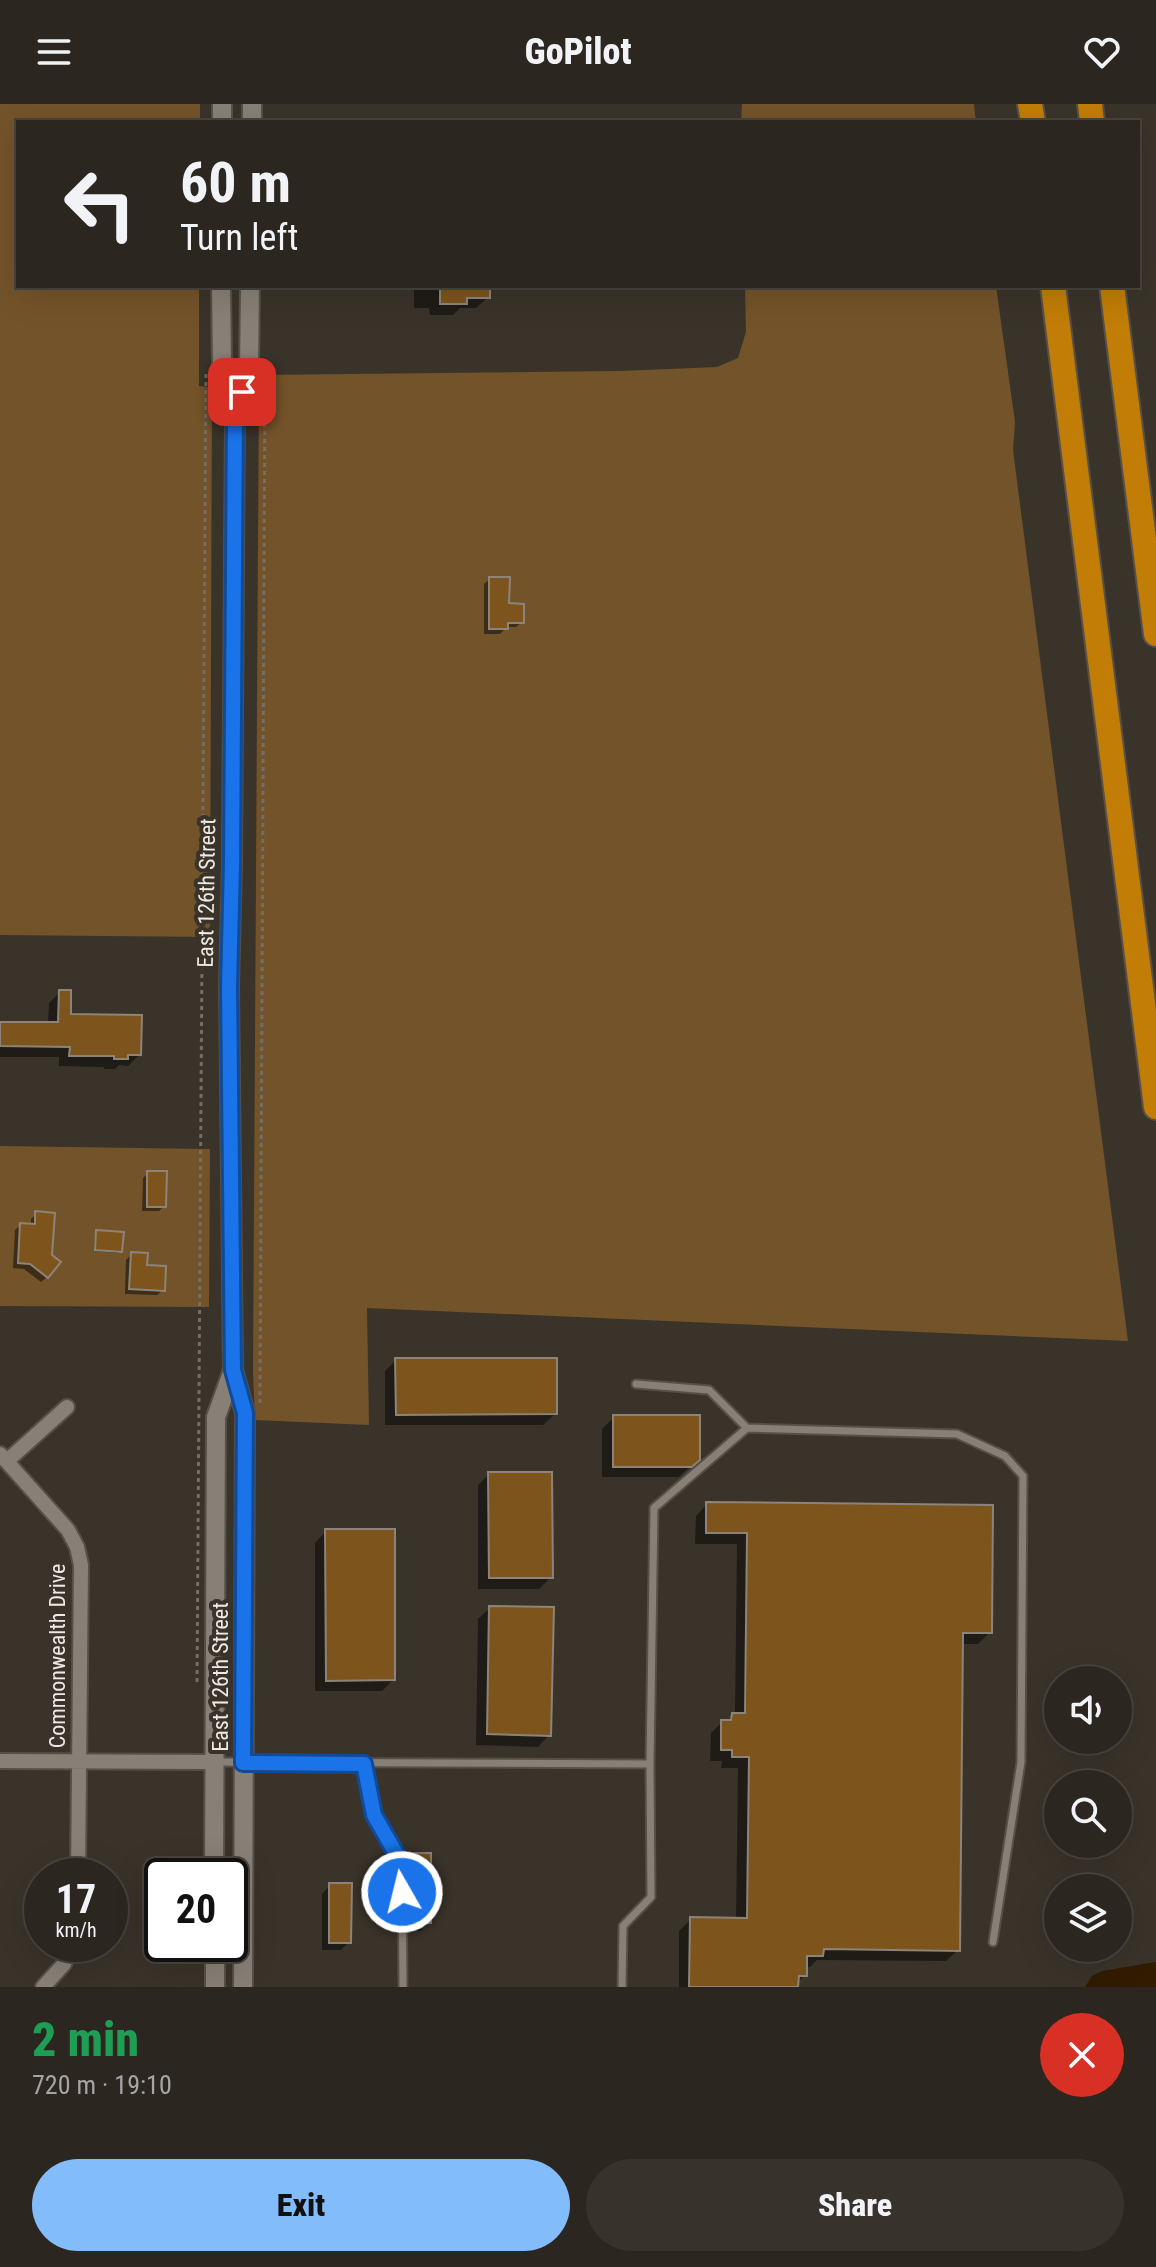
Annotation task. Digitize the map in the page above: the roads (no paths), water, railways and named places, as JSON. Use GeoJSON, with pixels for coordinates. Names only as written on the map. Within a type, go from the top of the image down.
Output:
{"type":"FeatureCollection","features":[{"type":"Feature","properties":{"kind":"highway"},"geometry":{"type":"LineString","coordinates":[[1053,288],[1156,1107]]}},
{"type":"Feature","properties":{"kind":"highway"},"geometry":{"type":"LineString","coordinates":[[1112,288],[1156,634]]}},
{"type":"Feature","properties":{"kind":"main road","name":"East 126th Street"},"geometry":{"type":"LineString","coordinates":[[221,288],[222,365],[235,416],[229,986],[233,1370],[245,1413],[243,1987]]}},
{"type":"Feature","properties":{"kind":"main road","name":"East 126th Street"},"geometry":{"type":"LineString","coordinates":[[235,416],[249,369],[250,288]]}},
{"type":"Feature","properties":{"kind":"main road","name":"East 126th Street"},"geometry":{"type":"LineString","coordinates":[[214,1858],[216,1417],[233,1370]]}},
{"type":"Feature","properties":{"kind":"main road"},"geometry":{"type":"LineString","coordinates":[[215,1962],[215,1987]]}},
{"type":"Feature","properties":{"kind":"street"},"geometry":{"type":"LineString","coordinates":[[3,1457],[67,1407]]}},
{"type":"Feature","properties":{"kind":"street","name":"Commonwealth Drive"},"geometry":{"type":"LineString","coordinates":[[3,1457],[68,1530],[77,1547],[81,1565],[78,1858]]}},
{"type":"Feature","properties":{"kind":"street"},"geometry":{"type":"LineString","coordinates":[[0,1761],[214,1762]]}},
{"type":"Feature","properties":{"kind":"street"},"geometry":{"type":"LineString","coordinates":[[43,1987],[65,1962]]}},
{"type":"Feature","properties":{"kind":"lane"},"geometry":{"type":"LineString","coordinates":[[636,1384],[709,1390],[747,1428]]}},
{"type":"Feature","properties":{"kind":"lane"},"geometry":{"type":"LineString","coordinates":[[622,1987],[623,1926],[651,1897],[654,1508],[747,1428],[957,1434],[1005,1456],[1023,1476],[1021,1762],[993,1942]]}},
{"type":"Feature","properties":{"kind":"lane"},"geometry":{"type":"LineString","coordinates":[[214,1762],[650,1764]]}},
{"type":"Feature","properties":{"kind":"lane"},"geometry":{"type":"LineString","coordinates":[[364,1764],[374,1815],[402,1864],[403,1987]]}}]}
